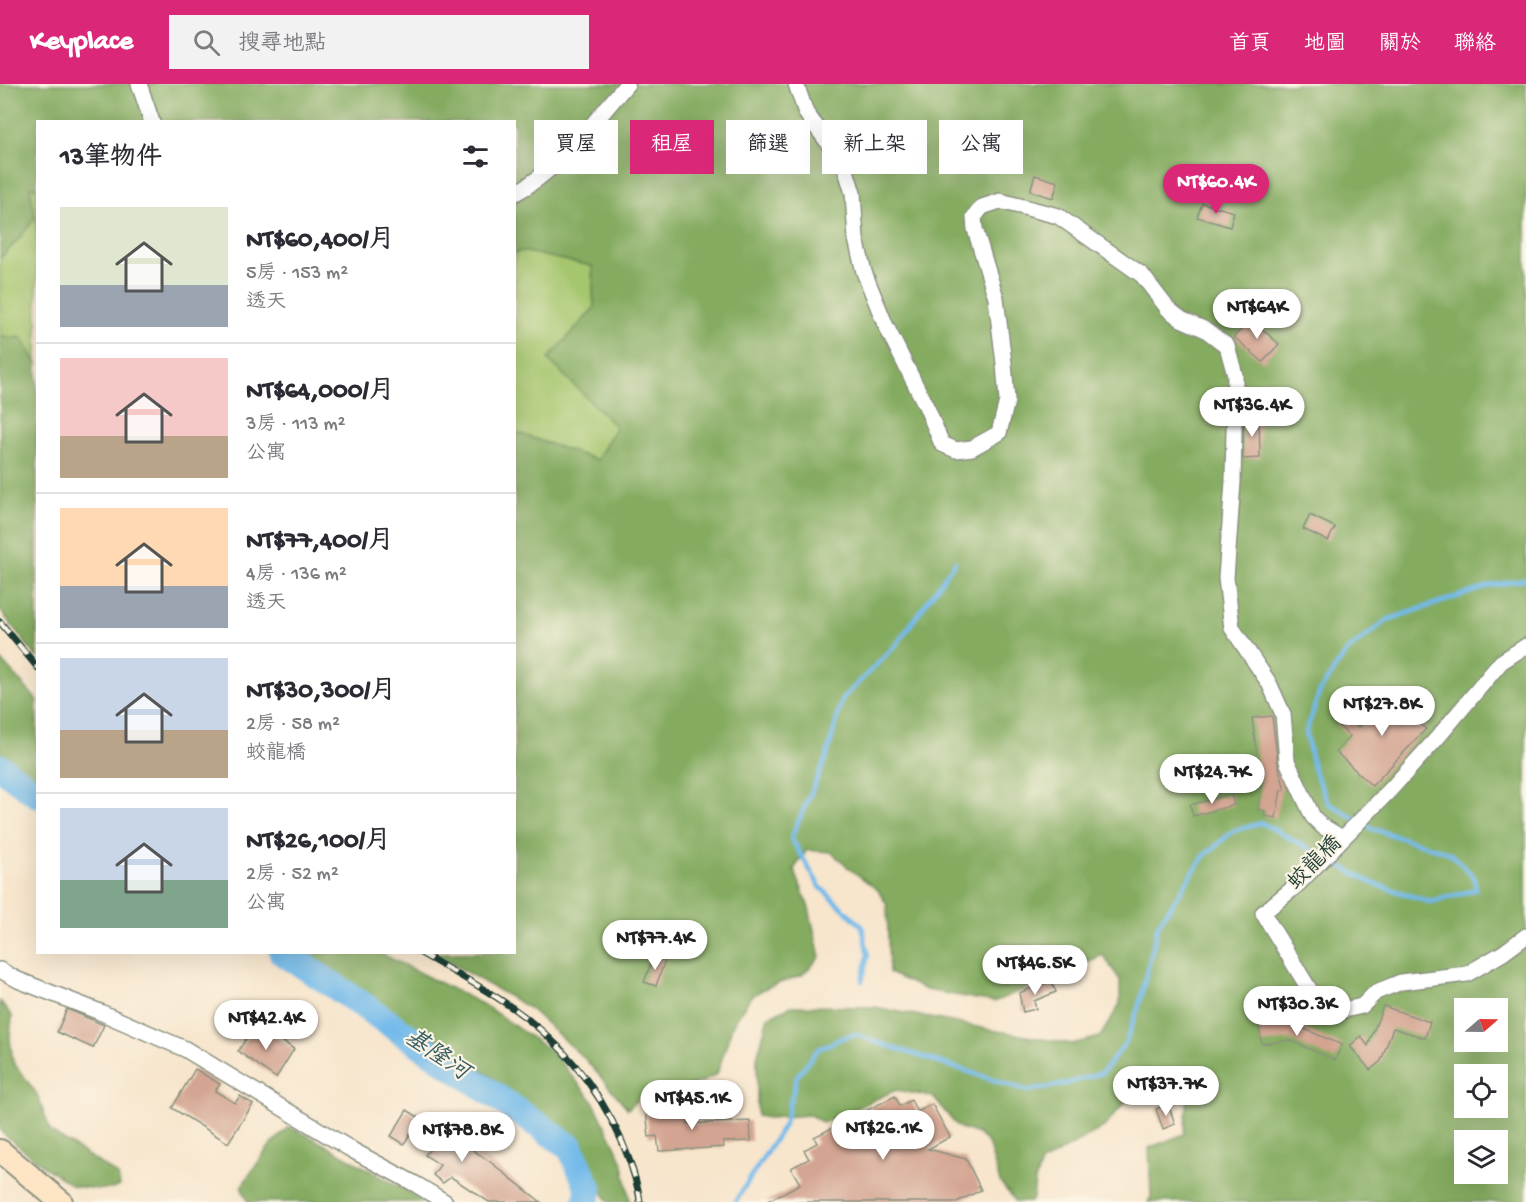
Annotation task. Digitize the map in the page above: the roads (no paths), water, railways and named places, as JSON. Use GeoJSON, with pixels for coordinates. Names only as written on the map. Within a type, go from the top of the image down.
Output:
{"type":"FeatureCollection","features":[{"type":"Feature","properties":{"kind":"main road"},"geometry":{"type":"LineString","coordinates":[[0,1151],[61,1202]]}},
{"type":"Feature","properties":{"kind":"street"},"geometry":{"type":"LineString","coordinates":[[139,84],[151,120]]}},
{"type":"Feature","properties":{"kind":"street"},"geometry":{"type":"LineString","coordinates":[[516,193],[554,165],[627,84]]}},
{"type":"Feature","properties":{"kind":"street"},"geometry":{"type":"LineString","coordinates":[[796,84],[806,113],[844,164],[853,193],[856,239],[864,272],[885,324],[927,408],[942,444],[956,450],[972,448],[999,433],[1007,401],[996,298],[975,229],[975,217],[982,207],[1000,201],[1058,216],[1142,275],[1168,309],[1180,319],[1206,330],[1227,346],[1235,375],[1233,482],[1226,578],[1232,628],[1269,683],[1283,714],[1287,761],[1313,817],[1322,826],[1342,838]]}},
{"type":"Feature","properties":{"kind":"street","name":"蛟龍橋"},"geometry":{"type":"LineString","coordinates":[[1526,646],[1502,662],[1390,790],[1297,885],[1263,913],[1312,994],[1340,1011],[1362,1006],[1376,992],[1401,982],[1467,974],[1503,953],[1526,936]]}},
{"type":"Feature","properties":{"kind":"street"},"geometry":{"type":"LineString","coordinates":[[0,970],[18,980],[185,1049],[352,1150],[445,1202]]}},
{"type":"Feature","properties":{"kind":"waterway"},"geometry":{"type":"LineString","coordinates":[[862,981],[868,955],[862,926],[820,887],[791,838],[827,756],[842,699],[897,644],[955,562]]}},
{"type":"Feature","properties":{"kind":"waterway"},"geometry":{"type":"LineString","coordinates":[[735,1202],[784,1125],[797,1076],[817,1050],[842,1038],[856,1034],[1028,1091],[1061,1085],[1102,1073],[1126,1042],[1139,1005],[1158,925],[1204,856],[1233,831],[1262,823],[1372,883],[1430,902],[1476,889],[1474,877],[1450,853],[1373,829],[1328,803],[1313,768],[1306,732],[1320,691],[1347,651],[1387,620],[1489,586],[1526,579]]}},
{"type":"Feature","properties":{"kind":"waterway","name":"基隆河"},"geometry":{"type":"LineString","coordinates":[[0,767],[36,794]]}},
{"type":"Feature","properties":{"kind":"waterway","name":"基隆河"},"geometry":{"type":"LineString","coordinates":[[285,954],[570,1147],[589,1189],[586,1202]]}},
{"type":"Feature","properties":{"kind":"railway"},"geometry":{"type":"LineString","coordinates":[[0,622],[36,666]]}},
{"type":"Feature","properties":{"kind":"railway"},"geometry":{"type":"LineString","coordinates":[[422,954],[525,1017],[559,1047],[574,1064],[612,1120],[630,1162],[640,1202]]}}]}
